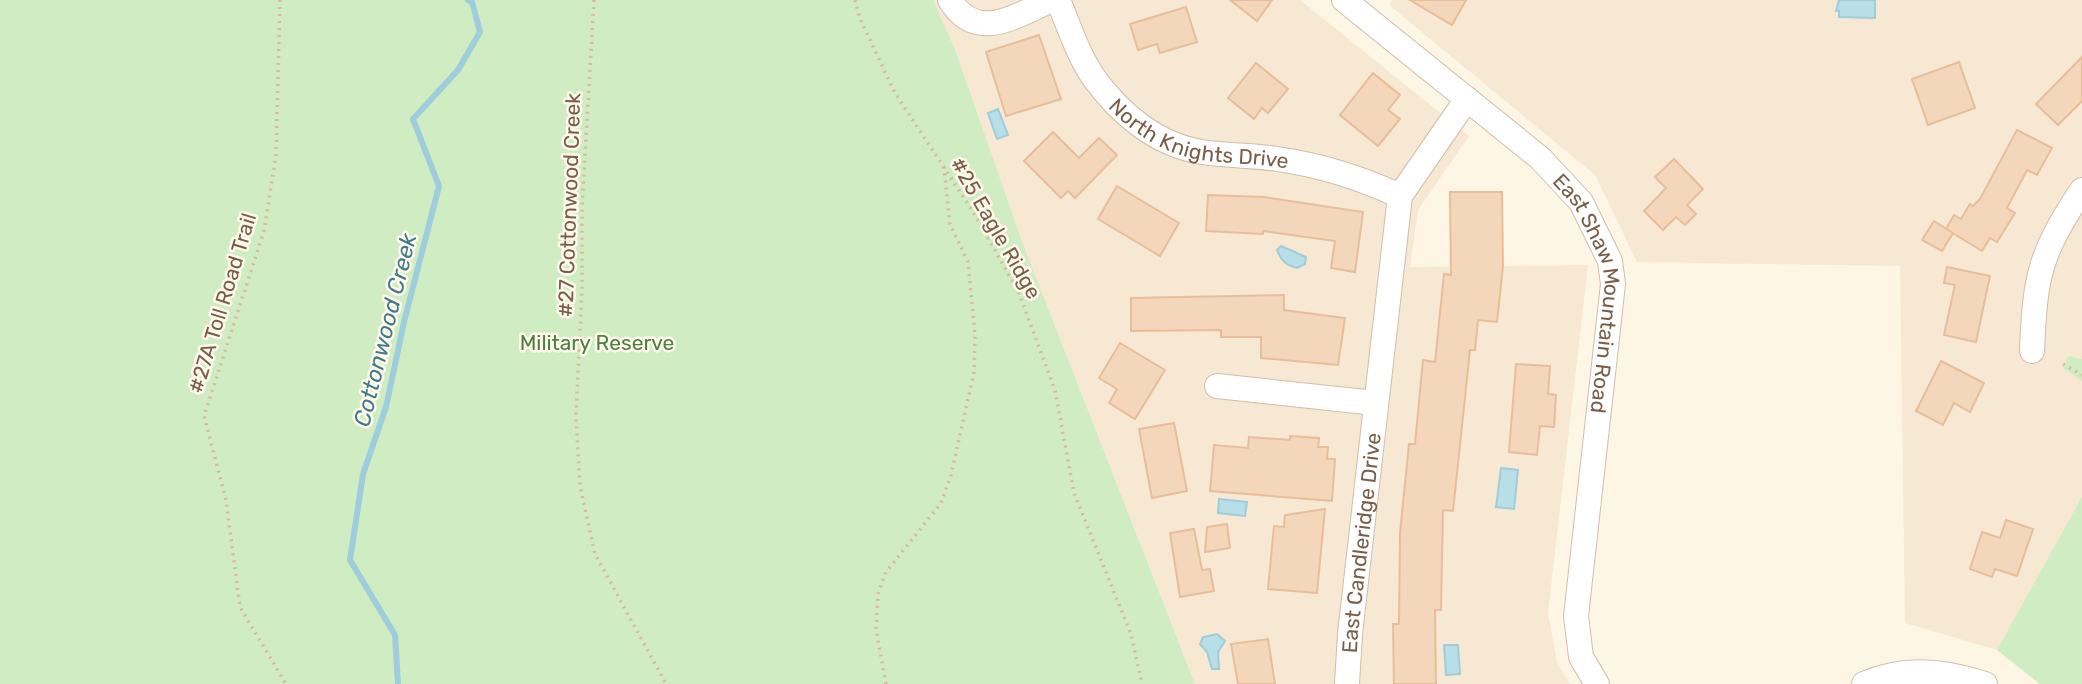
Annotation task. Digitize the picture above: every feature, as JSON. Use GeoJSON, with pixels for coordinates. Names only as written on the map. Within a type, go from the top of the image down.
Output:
{"type":"FeatureCollection","features":[{"type":"Feature","properties":{"kind":"street"},"geometry":{"type":"LineString","coordinates":[[950,0],[966,19],[983,25],[1004,20],[1052,0]]}},
{"type":"Feature","properties":{"kind":"street","name":"North Knights Drive"},"geometry":{"type":"LineString","coordinates":[[1058,0],[1093,76],[1116,106],[1145,129],[1172,143],[1200,152],[1279,159],[1360,177],[1400,196]]}},
{"type":"Feature","properties":{"kind":"street","name":"East Shaw Mountain Road"},"geometry":{"type":"LineString","coordinates":[[1355,4],[1540,158],[1581,202],[1610,261],[1613,284],[1576,617],[1581,657],[1597,684]]}},
{"type":"Feature","properties":{"kind":"street","name":"East Candleridge Drive"},"geometry":{"type":"LineString","coordinates":[[1348,684],[1350,634],[1400,196],[1467,99]]}},
{"type":"Feature","properties":{"kind":"street"},"geometry":{"type":"LineString","coordinates":[[2032,351],[2033,302],[2042,260],[2058,226],[2082,190]]}},
{"type":"Feature","properties":{"kind":"street","name":"East Candleridge Drive"},"geometry":{"type":"LineString","coordinates":[[1217,386],[1375,403]]}},
{"type":"Feature","properties":{"kind":"street"},"geometry":{"type":"LineString","coordinates":[[1864,684],[1880,677],[1911,672],[1963,677],[1985,684]]}},
{"type":"Feature","properties":{"kind":"path","name":"#27A Toll Road Trail"},"geometry":{"type":"LineString","coordinates":[[281,0],[276,155],[264,231],[204,416],[226,500],[240,607],[286,684]]}},
{"type":"Feature","properties":{"kind":"path","name":"#27 Cottonwood Creek"},"geometry":{"type":"LineString","coordinates":[[594,0],[582,207],[582,288],[576,416],[580,486],[595,554],[666,684]]}},
{"type":"Feature","properties":{"kind":"path","name":"#25 Eagle Ridge"},"geometry":{"type":"LineString","coordinates":[[855,0],[860,19],[895,93],[944,166],[1018,291],[1055,390],[1074,493],[1131,634],[1142,684]]}},
{"type":"Feature","properties":{"kind":"path"},"geometry":{"type":"LineString","coordinates":[[886,684],[876,629],[878,594],[886,572],[941,503],[951,475],[974,372],[975,335],[968,262],[950,223],[944,166]]}},
{"type":"Feature","properties":{"kind":"path"},"geometry":{"type":"LineString","coordinates":[[2063,364],[2082,375]]}},
{"type":"Feature","properties":{"kind":"shaded area"},"geometry":{"type":"Polygon","coordinates":[[[933,0],[1300,0],[1469,136],[1418,210],[1410,267],[1588,265],[1548,613],[1557,662],[1570,684],[1195,684],[1022,243],[956,52],[933,0]]]}},
{"type":"Feature","properties":{"kind":"shaded area"},"geometry":{"type":"Polygon","coordinates":[[[1392,0],[2082,0],[2082,684],[2040,684],[1997,650],[1905,623],[1900,266],[1637,262],[1595,175],[1389,5],[1392,0]]]}},
{"type":"Feature","properties":{"kind":"green space","name":"Military Reserve"},"geometry":{"type":"Polygon","coordinates":[[[0,0],[933,0],[956,52],[1022,242],[1195,684],[0,684],[0,0]]]}},
{"type":"Feature","properties":{"kind":"green space"},"geometry":{"type":"Polygon","coordinates":[[[2068,356],[2082,359],[2082,381],[2063,368],[2068,356]]]}},
{"type":"Feature","properties":{"kind":"green space"},"geometry":{"type":"Polygon","coordinates":[[[2082,497],[2082,684],[2040,684],[1997,650],[2082,497]]]}},
{"type":"Feature","properties":{"kind":"water"},"geometry":{"type":"Polygon","coordinates":[[[1839,0],[1875,0],[1875,18],[1839,17],[1839,11],[1836,11],[1839,0]]]}},
{"type":"Feature","properties":{"kind":"water"},"geometry":{"type":"Polygon","coordinates":[[[998,109],[1008,135],[997,139],[988,113],[998,109]]]}},
{"type":"Feature","properties":{"kind":"water"},"geometry":{"type":"Polygon","coordinates":[[[1281,246],[1306,257],[1305,264],[1297,268],[1284,262],[1277,250],[1281,246]]]}},
{"type":"Feature","properties":{"kind":"water"},"geometry":{"type":"Polygon","coordinates":[[[1501,468],[1518,470],[1514,509],[1496,507],[1501,468]]]}},
{"type":"Feature","properties":{"kind":"water"},"geometry":{"type":"Polygon","coordinates":[[[1219,499],[1247,502],[1245,516],[1218,513],[1219,499]]]}},
{"type":"Feature","properties":{"kind":"water"},"geometry":{"type":"Polygon","coordinates":[[[1217,634],[1225,641],[1218,652],[1219,669],[1212,669],[1207,652],[1200,644],[1203,637],[1217,634]]]}},
{"type":"Feature","properties":{"kind":"water"},"geometry":{"type":"Polygon","coordinates":[[[1444,645],[1458,645],[1460,674],[1446,675],[1444,645]]]}},
{"type":"Feature","properties":{"kind":"building"},"geometry":{"type":"Polygon","coordinates":[[[1230,0],[1272,0],[1257,21],[1230,0]]]}},
{"type":"Feature","properties":{"kind":"building"},"geometry":{"type":"Polygon","coordinates":[[[1410,0],[1466,0],[1452,25],[1410,0]]]}},
{"type":"Feature","properties":{"kind":"building"},"geometry":{"type":"Polygon","coordinates":[[[1186,7],[1197,42],[1160,53],[1157,44],[1138,50],[1130,24],[1186,7]]]}},
{"type":"Feature","properties":{"kind":"building"},"geometry":{"type":"Polygon","coordinates":[[[1039,35],[1061,99],[1006,116],[986,52],[1039,35]]]}},
{"type":"Feature","properties":{"kind":"building"},"geometry":{"type":"Polygon","coordinates":[[[2082,57],[2082,101],[2058,125],[2036,104],[2082,57]]]}},
{"type":"Feature","properties":{"kind":"building"},"geometry":{"type":"Polygon","coordinates":[[[1959,62],[1975,108],[1928,125],[1912,79],[1959,62]]]}},
{"type":"Feature","properties":{"kind":"building"},"geometry":{"type":"Polygon","coordinates":[[[1256,63],[1288,89],[1268,113],[1262,108],[1254,119],[1228,98],[1256,63]]]}},
{"type":"Feature","properties":{"kind":"building"},"geometry":{"type":"Polygon","coordinates":[[[1373,73],[1400,95],[1388,110],[1400,119],[1378,146],[1340,115],[1373,73]]]}},
{"type":"Feature","properties":{"kind":"building"},"geometry":{"type":"Polygon","coordinates":[[[2017,130],[2052,148],[2037,175],[2027,170],[2007,208],[2015,213],[1997,242],[1990,238],[1982,251],[1946,229],[1954,215],[1961,219],[1970,204],[1973,206],[1980,199],[2017,130]]]}},
{"type":"Feature","properties":{"kind":"building"},"geometry":{"type":"Polygon","coordinates":[[[1053,132],[1079,158],[1099,138],[1117,155],[1075,198],[1068,191],[1061,198],[1024,161],[1053,132]]]}},
{"type":"Feature","properties":{"kind":"building"},"geometry":{"type":"Polygon","coordinates":[[[1674,159],[1703,189],[1687,205],[1696,214],[1685,225],[1676,217],[1663,230],[1644,211],[1666,188],[1655,177],[1674,159]]]}},
{"type":"Feature","properties":{"kind":"building"},"geometry":{"type":"Polygon","coordinates":[[[1117,186],[1179,223],[1160,256],[1098,219],[1117,186]]]}},
{"type":"Feature","properties":{"kind":"building"},"geometry":{"type":"Polygon","coordinates":[[[1450,192],[1502,192],[1503,266],[1497,322],[1478,320],[1475,350],[1470,350],[1453,511],[1443,510],[1441,610],[1435,610],[1436,684],[1394,684],[1393,624],[1399,624],[1400,533],[1409,444],[1415,444],[1423,360],[1435,362],[1444,274],[1451,275],[1450,192]]]}},
{"type":"Feature","properties":{"kind":"building"},"geometry":{"type":"Polygon","coordinates":[[[1208,195],[1264,197],[1363,212],[1355,272],[1331,268],[1335,241],[1263,231],[1263,234],[1206,231],[1208,195]]]}},
{"type":"Feature","properties":{"kind":"building"},"geometry":{"type":"Polygon","coordinates":[[[1934,221],[1953,233],[1942,251],[1922,240],[1934,221]]]}},
{"type":"Feature","properties":{"kind":"building"},"geometry":{"type":"Polygon","coordinates":[[[1947,267],[1990,276],[1976,342],[1944,335],[1955,285],[1944,283],[1947,267]]]}},
{"type":"Feature","properties":{"kind":"building"},"geometry":{"type":"Polygon","coordinates":[[[1284,295],[1284,310],[1345,318],[1338,365],[1261,358],[1261,337],[1221,337],[1221,330],[1131,331],[1131,298],[1284,295]]]}},
{"type":"Feature","properties":{"kind":"building"},"geometry":{"type":"Polygon","coordinates":[[[1120,343],[1165,370],[1135,419],[1109,403],[1117,389],[1099,378],[1120,343]]]}},
{"type":"Feature","properties":{"kind":"building"},"geometry":{"type":"Polygon","coordinates":[[[1941,361],[1984,383],[1970,412],[1954,403],[1943,425],[1916,411],[1941,361]]]}},
{"type":"Feature","properties":{"kind":"building"},"geometry":{"type":"Polygon","coordinates":[[[1516,364],[1550,366],[1548,394],[1556,395],[1554,427],[1540,426],[1537,455],[1509,452],[1516,364]]]}},
{"type":"Feature","properties":{"kind":"building"},"geometry":{"type":"Polygon","coordinates":[[[1174,423],[1187,491],[1152,498],[1139,429],[1174,423]]]}},
{"type":"Feature","properties":{"kind":"building"},"geometry":{"type":"Polygon","coordinates":[[[1290,436],[1319,438],[1318,447],[1328,447],[1327,459],[1335,459],[1332,501],[1210,491],[1214,445],[1248,448],[1249,437],[1290,440],[1290,436]]]}},
{"type":"Feature","properties":{"kind":"building"},"geometry":{"type":"Polygon","coordinates":[[[1325,509],[1317,593],[1268,589],[1274,526],[1284,527],[1285,515],[1325,509]]]}},
{"type":"Feature","properties":{"kind":"building"},"geometry":{"type":"Polygon","coordinates":[[[2006,520],[2033,529],[2017,576],[1995,569],[1992,577],[1970,569],[1982,532],[2000,538],[2006,520]]]}},
{"type":"Feature","properties":{"kind":"building"},"geometry":{"type":"Polygon","coordinates":[[[1227,524],[1230,548],[1205,552],[1207,527],[1227,524]]]}},
{"type":"Feature","properties":{"kind":"building"},"geometry":{"type":"Polygon","coordinates":[[[1194,529],[1202,570],[1210,569],[1214,591],[1180,597],[1170,533],[1194,529]]]}},
{"type":"Feature","properties":{"kind":"building"},"geometry":{"type":"Polygon","coordinates":[[[1268,639],[1275,684],[1238,684],[1231,644],[1268,639]]]}},
{"type":"Feature","properties":{"kind":"waterway","name":"Cottonwood Creek"},"geometry":{"type":"LineString","coordinates":[[398,684],[395,635],[350,560],[363,474],[386,407],[404,322],[439,186],[413,119],[458,70],[480,32],[472,2],[468,0]]}}]}
